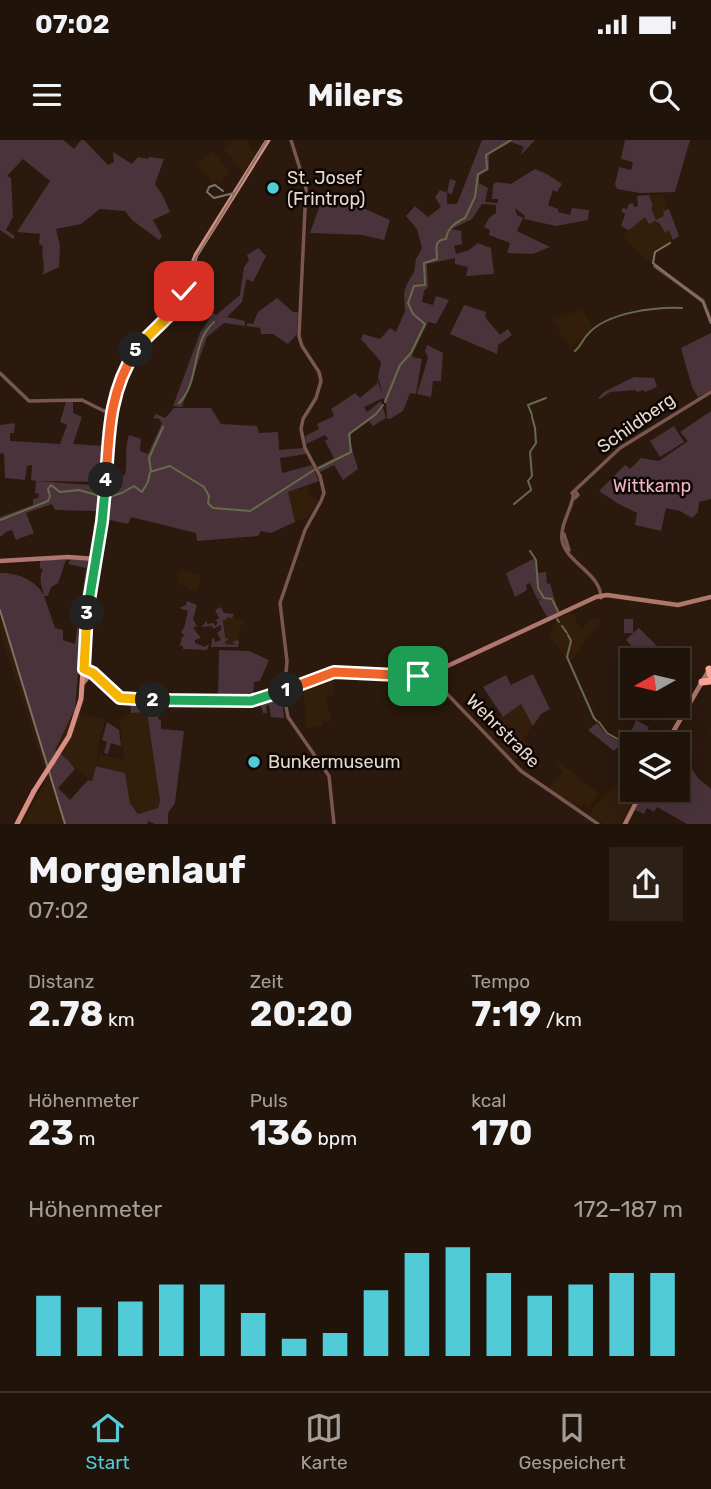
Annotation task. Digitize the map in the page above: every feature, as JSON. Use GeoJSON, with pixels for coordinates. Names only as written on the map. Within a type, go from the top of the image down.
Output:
{"type":"FeatureCollection","features":[{"type":"Feature","properties":{"kind":"main road"},"geometry":{"type":"LineString","coordinates":[[19,822],[34,791],[72,730],[79,707],[87,611],[103,517],[109,422],[105,410],[131,359],[149,334],[178,305],[196,255],[267,140]]}},
{"type":"Feature","properties":{"kind":"main road"},"geometry":{"type":"LineString","coordinates":[[0,561],[96,559]]}},
{"type":"Feature","properties":{"kind":"main road"},"geometry":{"type":"LineString","coordinates":[[84,669],[117,696],[128,699],[251,701],[334,672],[429,675],[601,597],[686,604],[711,596]]}},
{"type":"Feature","properties":{"kind":"main road"},"geometry":{"type":"LineString","coordinates":[[83,683],[94,675]]}},
{"type":"Feature","properties":{"kind":"main road"},"geometry":{"type":"LineString","coordinates":[[672,732],[696,690],[708,676]]}},
{"type":"Feature","properties":{"kind":"main road"},"geometry":{"type":"LineString","coordinates":[[625,824],[636,802]]}},
{"type":"Feature","properties":{"kind":"street"},"geometry":{"type":"LineString","coordinates":[[291,140],[306,188],[299,336],[302,346],[319,372],[321,381],[316,398],[301,425],[305,448],[323,485],[322,500],[312,516],[280,603],[287,660],[284,691],[288,716],[329,776],[334,824]]}},
{"type":"Feature","properties":{"kind":"street"},"geometry":{"type":"LineString","coordinates":[[655,267],[703,301],[711,322]]}},
{"type":"Feature","properties":{"kind":"street"},"geometry":{"type":"LineString","coordinates":[[0,373],[29,401],[82,400],[105,410]]}},
{"type":"Feature","properties":{"kind":"street","name":"Schildberg"},"geometry":{"type":"LineString","coordinates":[[576,559],[565,547],[562,536],[574,496],[582,484],[620,449],[711,392]]}},
{"type":"Feature","properties":{"kind":"street","name":"Schildberg"},"geometry":{"type":"LineString","coordinates":[[564,525],[567,546],[576,559]]}},
{"type":"Feature","properties":{"kind":"street"},"geometry":{"type":"LineString","coordinates":[[576,559],[597,586],[601,597]]}},
{"type":"Feature","properties":{"kind":"street","name":"Wehrstraße"},"geometry":{"type":"LineString","coordinates":[[429,675],[520,770],[598,824]]}},
{"type":"Feature","properties":{"kind":"shaded area"},"geometry":{"type":"Polygon","coordinates":[[[233,140],[246,140],[252,151],[257,151],[244,173],[223,149],[233,140]]]}},
{"type":"Feature","properties":{"kind":"shaded area"},"geometry":{"type":"Polygon","coordinates":[[[213,151],[231,172],[219,183],[216,179],[213,182],[197,165],[213,151]]]}},
{"type":"Feature","properties":{"kind":"shaded area"},"geometry":{"type":"Polygon","coordinates":[[[649,195],[663,195],[669,209],[663,212],[665,216],[656,220],[649,195]]]}},
{"type":"Feature","properties":{"kind":"shaded area"},"geometry":{"type":"Polygon","coordinates":[[[645,216],[669,230],[674,242],[655,251],[650,263],[622,236],[645,216]]]}},
{"type":"Feature","properties":{"kind":"shaded area"},"geometry":{"type":"Polygon","coordinates":[[[583,310],[593,327],[570,348],[551,318],[583,310]]]}},
{"type":"Feature","properties":{"kind":"shaded area"},"geometry":{"type":"Polygon","coordinates":[[[307,486],[310,498],[314,497],[318,501],[308,518],[295,522],[288,492],[307,486]]]}},
{"type":"Feature","properties":{"kind":"shaded area"},"geometry":{"type":"Polygon","coordinates":[[[180,569],[202,575],[196,593],[177,583],[180,569]]]}},
{"type":"Feature","properties":{"kind":"shaded area"},"geometry":{"type":"Polygon","coordinates":[[[0,608],[66,824],[22,824],[47,778],[0,631],[0,608]]]}},
{"type":"Feature","properties":{"kind":"shaded area"},"geometry":{"type":"Polygon","coordinates":[[[572,612],[581,629],[591,619],[598,618],[601,621],[570,662],[547,634],[553,631],[551,627],[556,624],[556,619],[572,612]]]}},
{"type":"Feature","properties":{"kind":"shaded area"},"geometry":{"type":"Polygon","coordinates":[[[221,615],[244,620],[237,646],[222,646],[221,615]]]}},
{"type":"Feature","properties":{"kind":"shaded area"},"geometry":{"type":"Polygon","coordinates":[[[333,674],[334,696],[327,696],[331,722],[323,721],[323,726],[306,729],[303,686],[333,674]]]}},
{"type":"Feature","properties":{"kind":"shaded area"},"geometry":{"type":"Polygon","coordinates":[[[521,704],[533,726],[523,739],[534,748],[527,757],[521,753],[514,761],[499,745],[511,729],[508,724],[494,741],[487,733],[501,714],[504,716],[521,704]]]}},
{"type":"Feature","properties":{"kind":"shaded area"},"geometry":{"type":"Polygon","coordinates":[[[75,709],[81,714],[106,720],[100,736],[97,762],[100,754],[124,760],[119,720],[131,713],[147,711],[160,801],[158,808],[139,814],[130,803],[125,773],[97,765],[92,782],[55,750],[75,709]]]}},
{"type":"Feature","properties":{"kind":"shaded area"},"geometry":{"type":"Polygon","coordinates":[[[560,763],[600,794],[588,808],[583,804],[579,809],[547,789],[563,771],[557,766],[560,763]]]}},
{"type":"Feature","properties":{"kind":"shaded area"},"geometry":{"type":"Polygon","coordinates":[[[620,781],[620,802],[633,802],[622,824],[605,824],[589,815],[620,781]]]}},
{"type":"Feature","properties":{"kind":"green space"},"geometry":{"type":"Polygon","coordinates":[[[0,140],[63,140],[74,149],[84,140],[108,165],[114,162],[113,152],[132,164],[138,157],[164,159],[155,184],[170,212],[153,220],[162,236],[159,240],[132,220],[125,211],[100,209],[81,224],[56,229],[60,246],[59,267],[42,275],[43,246],[39,244],[40,234],[17,232],[50,181],[23,159],[7,176],[11,178],[13,217],[6,230],[15,236],[13,239],[0,230],[0,140]]]}},
{"type":"Feature","properties":{"kind":"green space"},"geometry":{"type":"Polygon","coordinates":[[[482,140],[535,140],[520,156],[524,147],[511,142],[489,155],[489,170],[479,176],[479,183],[488,188],[485,202],[498,203],[498,199],[492,199],[493,185],[496,182],[511,184],[535,169],[562,184],[557,192],[553,190],[548,205],[558,209],[558,212],[570,215],[572,208],[589,210],[588,220],[556,226],[524,219],[525,216],[515,208],[517,215],[523,218],[517,231],[550,247],[533,254],[507,253],[510,243],[489,235],[490,230],[484,227],[496,213],[496,205],[482,204],[472,219],[452,229],[461,231],[462,244],[454,246],[456,254],[469,250],[478,243],[491,248],[494,274],[466,276],[468,267],[455,264],[455,258],[427,264],[428,287],[424,291],[422,302],[433,305],[436,296],[449,300],[436,324],[428,322],[412,355],[422,359],[416,394],[410,393],[403,411],[390,419],[387,418],[383,398],[364,407],[367,412],[381,401],[386,418],[373,426],[369,421],[351,434],[351,445],[358,469],[343,480],[334,465],[320,472],[317,467],[334,458],[325,441],[328,439],[325,435],[306,444],[305,436],[319,429],[317,424],[334,416],[331,409],[355,393],[360,398],[377,384],[377,380],[383,395],[378,377],[381,362],[361,339],[363,334],[380,339],[390,328],[396,332],[405,311],[404,293],[422,248],[417,229],[406,216],[415,206],[428,217],[441,207],[435,197],[440,190],[447,193],[447,204],[457,204],[482,140]]]}},
{"type":"Feature","properties":{"kind":"green space"},"geometry":{"type":"Polygon","coordinates":[[[625,140],[690,140],[675,192],[640,193],[617,189],[615,184],[619,167],[631,170],[633,162],[621,159],[625,140]]]}},
{"type":"Feature","properties":{"kind":"green space"},"geometry":{"type":"Polygon","coordinates":[[[450,179],[456,181],[452,194],[447,193],[450,179]]]}},
{"type":"Feature","properties":{"kind":"green space"},"geometry":{"type":"Polygon","coordinates":[[[325,191],[390,220],[384,240],[362,235],[310,233],[325,191]]]}},
{"type":"Feature","properties":{"kind":"green space"},"geometry":{"type":"Polygon","coordinates":[[[649,195],[656,220],[664,216],[663,212],[669,209],[679,236],[673,240],[669,230],[665,233],[660,224],[655,221],[649,224],[645,217],[629,230],[621,226],[625,214],[622,208],[627,209],[629,204],[633,203],[634,207],[638,206],[637,196],[649,195]]]}},
{"type":"Feature","properties":{"kind":"green space"},"geometry":{"type":"Polygon","coordinates":[[[258,248],[266,256],[253,282],[247,279],[242,302],[227,317],[245,321],[245,326],[224,323],[207,337],[182,407],[173,406],[200,333],[212,315],[184,296],[185,294],[216,315],[240,295],[244,267],[249,260],[247,255],[258,248]]]}},
{"type":"Feature","properties":{"kind":"green space"},"geometry":{"type":"Polygon","coordinates":[[[277,298],[293,312],[298,312],[297,334],[288,344],[273,334],[261,334],[260,328],[247,326],[247,323],[253,324],[258,312],[277,298]]]}},
{"type":"Feature","properties":{"kind":"green space"},"geometry":{"type":"Polygon","coordinates":[[[464,305],[486,312],[485,317],[500,335],[508,329],[512,335],[498,345],[497,354],[450,334],[464,305]]]}},
{"type":"Feature","properties":{"kind":"green space"},"geometry":{"type":"Polygon","coordinates":[[[711,333],[711,390],[698,397],[692,387],[681,348],[711,333]]]}},
{"type":"Feature","properties":{"kind":"green space"},"geometry":{"type":"Polygon","coordinates":[[[427,345],[443,353],[441,381],[433,381],[431,397],[417,394],[428,358],[425,351],[427,345]]]}},
{"type":"Feature","properties":{"kind":"green space"},"geometry":{"type":"Polygon","coordinates":[[[634,377],[654,378],[657,387],[645,392],[610,392],[598,398],[604,392],[634,377]]]}},
{"type":"Feature","properties":{"kind":"green space"},"geometry":{"type":"Polygon","coordinates":[[[66,402],[73,402],[73,413],[82,417],[73,444],[105,446],[103,482],[37,481],[104,486],[102,513],[91,557],[96,531],[93,528],[97,512],[94,511],[55,510],[52,504],[26,513],[34,533],[16,540],[12,530],[0,537],[0,517],[33,505],[33,499],[38,498],[39,494],[35,493],[36,481],[31,480],[32,465],[27,466],[25,480],[5,478],[4,454],[0,453],[0,425],[15,423],[14,433],[10,433],[10,441],[60,444],[67,425],[60,422],[66,402]]]}},
{"type":"Feature","properties":{"kind":"green space"},"geometry":{"type":"Polygon","coordinates":[[[174,408],[211,408],[221,424],[257,426],[259,433],[278,432],[279,450],[304,448],[306,454],[280,458],[282,473],[312,465],[319,481],[288,492],[295,522],[271,533],[261,531],[258,536],[197,541],[196,533],[131,517],[128,524],[105,519],[107,477],[125,475],[129,435],[141,439],[140,451],[148,454],[162,423],[153,418],[156,414],[165,418],[174,408]]]}},
{"type":"Feature","properties":{"kind":"green space","name":"Wittkamp"},"geometry":{"type":"Polygon","coordinates":[[[711,411],[711,499],[699,502],[698,512],[692,518],[680,511],[666,508],[661,531],[635,525],[637,513],[599,491],[625,465],[630,469],[641,458],[659,461],[688,441],[680,432],[711,411]]]}},
{"type":"Feature","properties":{"kind":"green space"},"geometry":{"type":"Polygon","coordinates":[[[674,426],[684,442],[660,457],[650,441],[674,426]]]}},
{"type":"Feature","properties":{"kind":"green space"},"geometry":{"type":"Polygon","coordinates":[[[535,558],[537,573],[546,572],[547,584],[550,583],[558,612],[547,617],[538,601],[541,600],[537,599],[530,583],[526,585],[527,590],[515,597],[506,573],[535,558]]]}},
{"type":"Feature","properties":{"kind":"green space"},"geometry":{"type":"Polygon","coordinates":[[[71,559],[91,561],[84,603],[75,709],[55,750],[75,769],[58,788],[70,800],[88,780],[92,781],[96,766],[125,773],[130,803],[138,814],[158,808],[160,801],[147,712],[131,713],[130,701],[160,703],[158,719],[161,720],[161,729],[184,731],[175,803],[168,813],[168,824],[148,821],[147,824],[66,824],[0,608],[0,573],[25,578],[44,595],[40,560],[66,560],[58,583],[51,587],[48,596],[44,596],[55,628],[63,630],[63,640],[75,644],[86,568],[68,564],[71,559]]]}},
{"type":"Feature","properties":{"kind":"green space"},"geometry":{"type":"Polygon","coordinates":[[[187,601],[197,605],[193,619],[197,626],[193,628],[201,638],[195,640],[195,643],[204,647],[209,644],[207,650],[183,649],[183,646],[180,646],[182,637],[185,636],[181,632],[188,611],[179,608],[186,605],[187,601]]]}},
{"type":"Feature","properties":{"kind":"green space"},"geometry":{"type":"Polygon","coordinates":[[[221,607],[224,613],[234,614],[232,618],[223,620],[225,637],[229,640],[225,641],[226,644],[236,645],[232,642],[237,640],[238,647],[211,647],[212,639],[214,638],[215,642],[221,640],[217,633],[221,630],[221,625],[213,629],[212,626],[201,627],[207,621],[207,624],[213,623],[216,626],[218,622],[215,621],[219,618],[215,610],[221,607]]]}},
{"type":"Feature","properties":{"kind":"green space"},"geometry":{"type":"Polygon","coordinates":[[[624,619],[633,619],[633,633],[624,633],[624,619]]]}},
{"type":"Feature","properties":{"kind":"green space"},"geometry":{"type":"Polygon","coordinates":[[[639,628],[657,646],[634,648],[626,640],[639,628]]]}},
{"type":"Feature","properties":{"kind":"green space"},"geometry":{"type":"Polygon","coordinates":[[[219,650],[249,651],[269,660],[260,681],[254,682],[253,699],[218,699],[219,650]]]}},
{"type":"Feature","properties":{"kind":"green space"},"geometry":{"type":"Polygon","coordinates":[[[533,674],[550,709],[541,714],[533,726],[521,704],[503,717],[483,687],[506,675],[511,685],[533,674]]]}},
{"type":"Feature","properties":{"kind":"green space"},"geometry":{"type":"Polygon","coordinates":[[[280,696],[284,718],[271,717],[269,705],[266,706],[267,713],[263,713],[260,703],[280,696]]]}},
{"type":"Feature","properties":{"kind":"green space"},"geometry":{"type":"Polygon","coordinates":[[[636,720],[649,727],[646,732],[632,730],[636,720]]]}},
{"type":"Feature","properties":{"kind":"green space"},"geometry":{"type":"Polygon","coordinates":[[[107,722],[119,730],[121,746],[111,743],[108,754],[104,753],[107,742],[102,740],[107,722]]]}},
{"type":"Feature","properties":{"kind":"green space"},"geometry":{"type":"Polygon","coordinates":[[[597,723],[605,733],[620,740],[620,745],[614,751],[588,730],[597,723]]]}},
{"type":"Feature","properties":{"kind":"green space"},"geometry":{"type":"Polygon","coordinates":[[[690,766],[698,778],[711,789],[711,824],[687,824],[657,807],[654,812],[647,808],[644,814],[635,810],[639,802],[690,802],[690,766]]]}},
{"type":"Feature","properties":{"kind":"waterway"},"geometry":{"type":"LineString","coordinates":[[385,402],[400,365],[411,353],[425,324],[413,314],[408,303],[414,286],[425,285],[424,263],[437,259],[437,243],[446,239],[452,226],[465,218],[475,197],[478,174],[487,169],[486,155],[511,140]]}},
{"type":"Feature","properties":{"kind":"waterway"},"geometry":{"type":"LineString","coordinates":[[575,351],[596,327],[619,316],[646,310],[682,308]]}},
{"type":"Feature","properties":{"kind":"waterway"},"geometry":{"type":"LineString","coordinates":[[179,403],[190,384],[202,340],[214,322]]}},
{"type":"Feature","properties":{"kind":"waterway"},"geometry":{"type":"LineString","coordinates":[[532,415],[528,405],[546,398]]}},
{"type":"Feature","properties":{"kind":"waterway"},"geometry":{"type":"LineString","coordinates":[[319,468],[351,452],[349,434],[376,414],[383,405]]}},
{"type":"Feature","properties":{"kind":"waterway"},"geometry":{"type":"LineString","coordinates":[[532,417],[535,428]]}},
{"type":"Feature","properties":{"kind":"waterway"},"geometry":{"type":"LineString","coordinates":[[151,471],[149,458],[163,427]]}},
{"type":"Feature","properties":{"kind":"waterway"},"geometry":{"type":"LineString","coordinates":[[531,489],[528,481],[532,476],[530,452],[536,443],[535,428]]}},
{"type":"Feature","properties":{"kind":"waterway"},"geometry":{"type":"LineString","coordinates":[[109,497],[134,486],[142,492],[150,472],[170,466],[204,487],[209,496],[208,503],[213,508],[250,511],[314,470]]}},
{"type":"Feature","properties":{"kind":"waterway"},"geometry":{"type":"LineString","coordinates":[[0,520],[48,501],[48,489],[51,485],[60,492],[79,490],[100,496]]}},
{"type":"Feature","properties":{"kind":"waterway"},"geometry":{"type":"LineString","coordinates":[[514,504],[531,490]]}},
{"type":"Feature","properties":{"kind":"waterway"},"geometry":{"type":"LineString","coordinates":[[530,551],[536,560],[538,587]]}},
{"type":"Feature","properties":{"kind":"waterway"},"geometry":{"type":"LineString","coordinates":[[538,588],[544,598],[552,599]]}},
{"type":"Feature","properties":{"kind":"waterway"},"geometry":{"type":"LineString","coordinates":[[553,601],[558,611]]}},
{"type":"Feature","properties":{"kind":"waterway"},"geometry":{"type":"LineString","coordinates":[[562,626],[567,633]]}},
{"type":"Feature","properties":{"kind":"waterway"},"geometry":{"type":"LineString","coordinates":[[568,635],[571,641],[567,657],[597,721]]}},
{"type":"Feature","properties":{"kind":"waterway"},"geometry":{"type":"LineString","coordinates":[[599,722],[607,733],[620,740]]}},
{"type":"Feature","properties":{"kind":"tram line"},"geometry":{"type":"LineString","coordinates":[[106,463],[111,409],[130,361],[149,335],[178,305],[195,259],[267,140]]}},
{"type":"Feature","properties":{"kind":"tram line"},"geometry":{"type":"LineString","coordinates":[[223,191],[215,185],[209,187],[207,192],[214,198],[234,193]]}},
{"type":"Feature","properties":{"kind":"tram line"},"geometry":{"type":"LineString","coordinates":[[670,243],[655,252],[653,263],[703,302],[711,323]]}},
{"type":"Feature","properties":{"kind":"railway"},"geometry":{"type":"LineString","coordinates":[[0,610],[65,824]]}},
{"type":"Feature","properties":{"kind":"place","name":"St. Josef (Frintrop)"},"geometry":{"type":"Point","coordinates":[273,188]}},
{"type":"Feature","properties":{"kind":"place","name":"Bunkermuseum"},"geometry":{"type":"Point","coordinates":[254,762]}},
{"type":"Feature","properties":{"kind":"route"},"geometry":{"type":"LineString","coordinates":[[184,291],[177,307],[149,334],[133,355],[112,406],[108,431],[105,500],[87,611],[84,669],[93,673],[123,699],[251,701],[261,700],[334,672],[418,676]]}}]}
